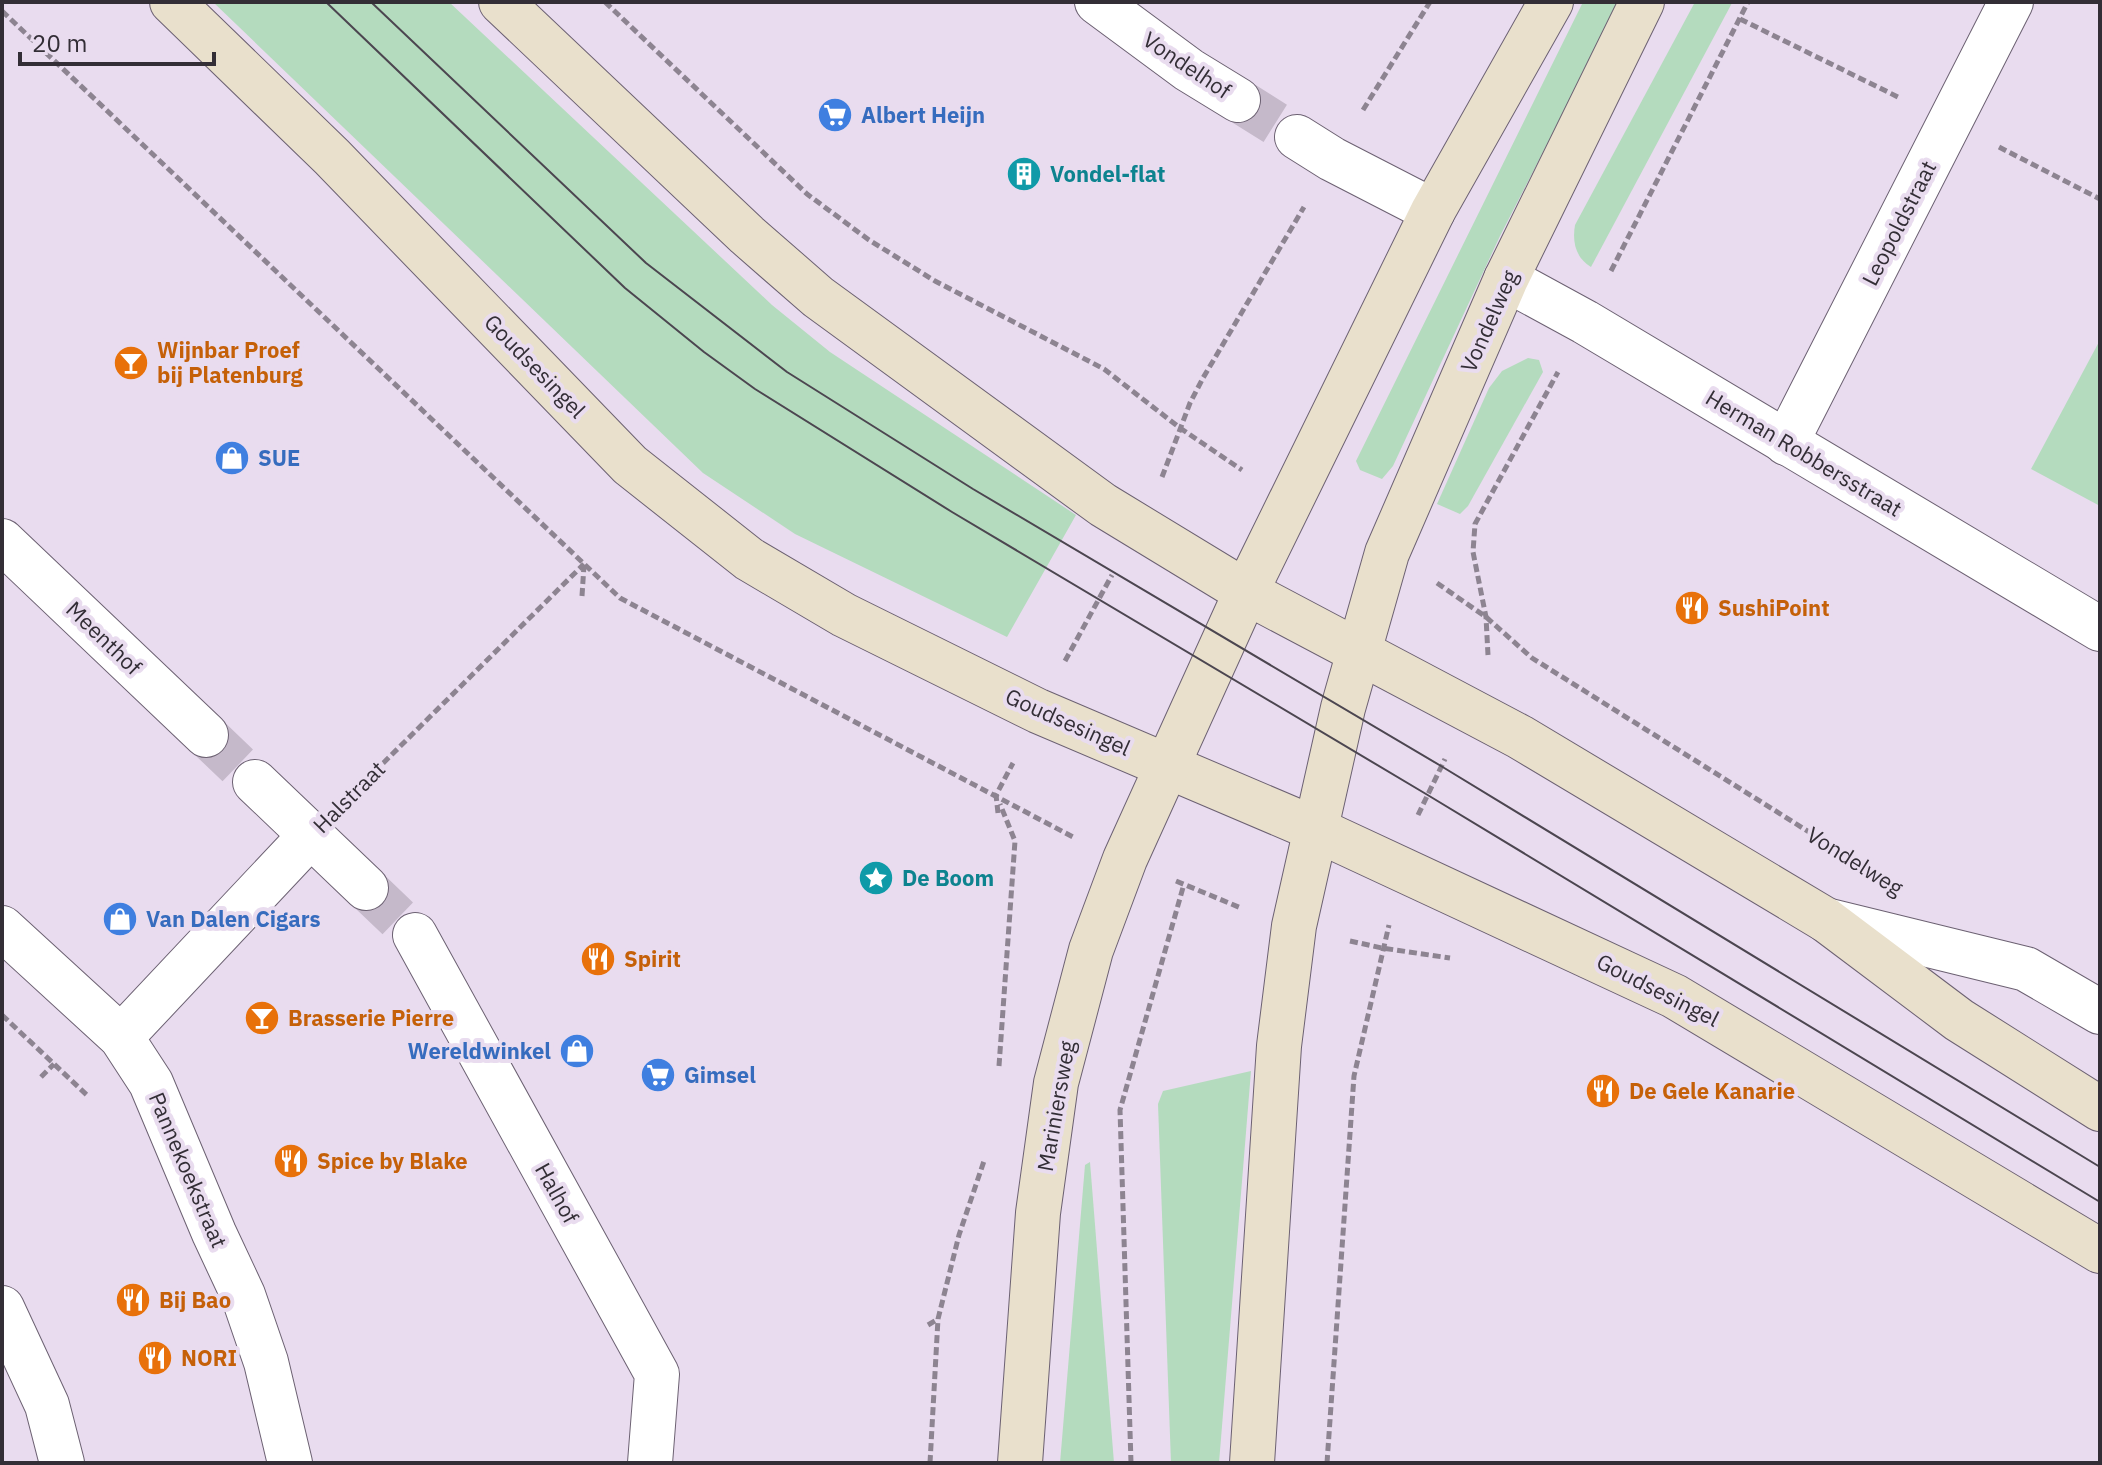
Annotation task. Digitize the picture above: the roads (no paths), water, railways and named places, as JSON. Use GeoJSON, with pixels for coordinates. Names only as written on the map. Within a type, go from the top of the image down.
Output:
{"type":"FeatureCollection","features":[{"type":"Feature","properties":{"kind":"main road","name":"Goudsesingel"},"geometry":{"type":"LineString","coordinates":[[172,2],[332,157],[642,475],[749,559],[799,590],[1038,711],[1315,829],[1674,996],[2100,1251]]}},
{"type":"Feature","properties":{"kind":"main road"},"geometry":{"type":"LineString","coordinates":[[501,2],[747,235],[818,297],[1082,490],[1246,592],[1520,737],[1826,920],[1959,1020],[2100,1109]]}},
{"type":"Feature","properties":{"kind":"main road"},"geometry":{"type":"LineString","coordinates":[[1246,592],[1433,211],[1551,2]]}},
{"type":"Feature","properties":{"kind":"main road","name":"Vondelweg"},"geometry":{"type":"LineString","coordinates":[[1315,829],[1359,650],[1387,553],[1506,279],[1642,2]]}},
{"type":"Feature","properties":{"kind":"main road","name":"Mariniersweg"},"geometry":{"type":"LineString","coordinates":[[1020,1463],[1038,1213],[1056,1083],[1091,950],[1125,859],[1246,592]]}},
{"type":"Feature","properties":{"kind":"main road"},"geometry":{"type":"LineString","coordinates":[[1252,1463],[1279,1046],[1294,926],[1315,829]]}},
{"type":"Feature","properties":{"kind":"street","name":"Vondelhof"},"geometry":{"type":"LineString","coordinates":[[1097,2],[1189,70],[1238,100]]}},
{"type":"Feature","properties":{"kind":"street","name":"Leopoldstraat"},"geometry":{"type":"LineString","coordinates":[[1786,443],[2011,2]]}},
{"type":"Feature","properties":{"kind":"street"},"geometry":{"type":"LineString","coordinates":[[1315,148],[1433,211]]}},
{"type":"Feature","properties":{"kind":"street","name":"Herman Robbersstraat"},"geometry":{"type":"LineString","coordinates":[[1506,279],[2100,629]]}},
{"type":"Feature","properties":{"kind":"street","name":"Meenthof"},"geometry":{"type":"LineString","coordinates":[[2,541],[206,735]]}},
{"type":"Feature","properties":{"kind":"street"},"geometry":{"type":"LineString","coordinates":[[255,782],[366,888]]}},
{"type":"Feature","properties":{"kind":"street","name":"Halstraat"},"geometry":{"type":"LineString","coordinates":[[121,1037],[311,835]]}},
{"type":"Feature","properties":{"kind":"street"},"geometry":{"type":"LineString","coordinates":[[1826,920],[2026,969],[2100,1012]]}},
{"type":"Feature","properties":{"kind":"street","name":"Pannekoekstraat"},"geometry":{"type":"LineString","coordinates":[[2,928],[121,1037],[151,1083],[243,1295],[266,1362],[290,1463]]}},
{"type":"Feature","properties":{"kind":"street","name":"Halhof"},"geometry":{"type":"LineString","coordinates":[[415,935],[657,1374],[650,1463]]}},
{"type":"Feature","properties":{"kind":"street"},"geometry":{"type":"LineString","coordinates":[[2,1308],[47,1405],[62,1463]]}},
{"type":"Feature","properties":{"kind":"tunnel"},"geometry":{"type":"LineString","coordinates":[[1238,100],[1297,137]]}},
{"type":"Feature","properties":{"kind":"tunnel"},"geometry":{"type":"LineString","coordinates":[[206,735],[255,782]]}},
{"type":"Feature","properties":{"kind":"tunnel"},"geometry":{"type":"LineString","coordinates":[[366,888],[415,935]]}},
{"type":"Feature","properties":{"kind":"tram line"},"geometry":{"type":"LineString","coordinates":[[326,2],[625,288],[755,389],[952,512],[1426,794],[2100,1202]]}},
{"type":"Feature","properties":{"kind":"tram line"},"geometry":{"type":"LineString","coordinates":[[371,2],[646,263],[787,372],[973,489],[1441,766],[2100,1167]]}},
{"type":"Feature","properties":{"kind":"place","name":"Albert Heijn"},"geometry":{"type":"Point","coordinates":[835,115]}},
{"type":"Feature","properties":{"kind":"place","name":"Vondel-flat"},"geometry":{"type":"Point","coordinates":[1024,174]}},
{"type":"Feature","properties":{"kind":"place","name":"Wijnbar Proef bij Platenburg"},"geometry":{"type":"Point","coordinates":[131,363]}},
{"type":"Feature","properties":{"kind":"place","name":"SUE"},"geometry":{"type":"Point","coordinates":[232,458]}},
{"type":"Feature","properties":{"kind":"place","name":"SushiPoint"},"geometry":{"type":"Point","coordinates":[1692,608]}},
{"type":"Feature","properties":{"kind":"place","name":"De Boom"},"geometry":{"type":"Point","coordinates":[876,878]}},
{"type":"Feature","properties":{"kind":"place","name":"Van Dalen Cigars"},"geometry":{"type":"Point","coordinates":[120,919]}},
{"type":"Feature","properties":{"kind":"place","name":"Spirit"},"geometry":{"type":"Point","coordinates":[598,959]}},
{"type":"Feature","properties":{"kind":"place","name":"Brasserie Pierre"},"geometry":{"type":"Point","coordinates":[262,1018]}},
{"type":"Feature","properties":{"kind":"place","name":"Wereldwinkel"},"geometry":{"type":"Point","coordinates":[577,1051]}},
{"type":"Feature","properties":{"kind":"place","name":"Gimsel"},"geometry":{"type":"Point","coordinates":[658,1075]}},
{"type":"Feature","properties":{"kind":"place","name":"De Gele Kanarie"},"geometry":{"type":"Point","coordinates":[1603,1091]}},
{"type":"Feature","properties":{"kind":"place","name":"Spice by Blake"},"geometry":{"type":"Point","coordinates":[291,1161]}},
{"type":"Feature","properties":{"kind":"place","name":"Bij Bao"},"geometry":{"type":"Point","coordinates":[133,1300]}},
{"type":"Feature","properties":{"kind":"place","name":"NORI"},"geometry":{"type":"Point","coordinates":[155,1358]}}]}
